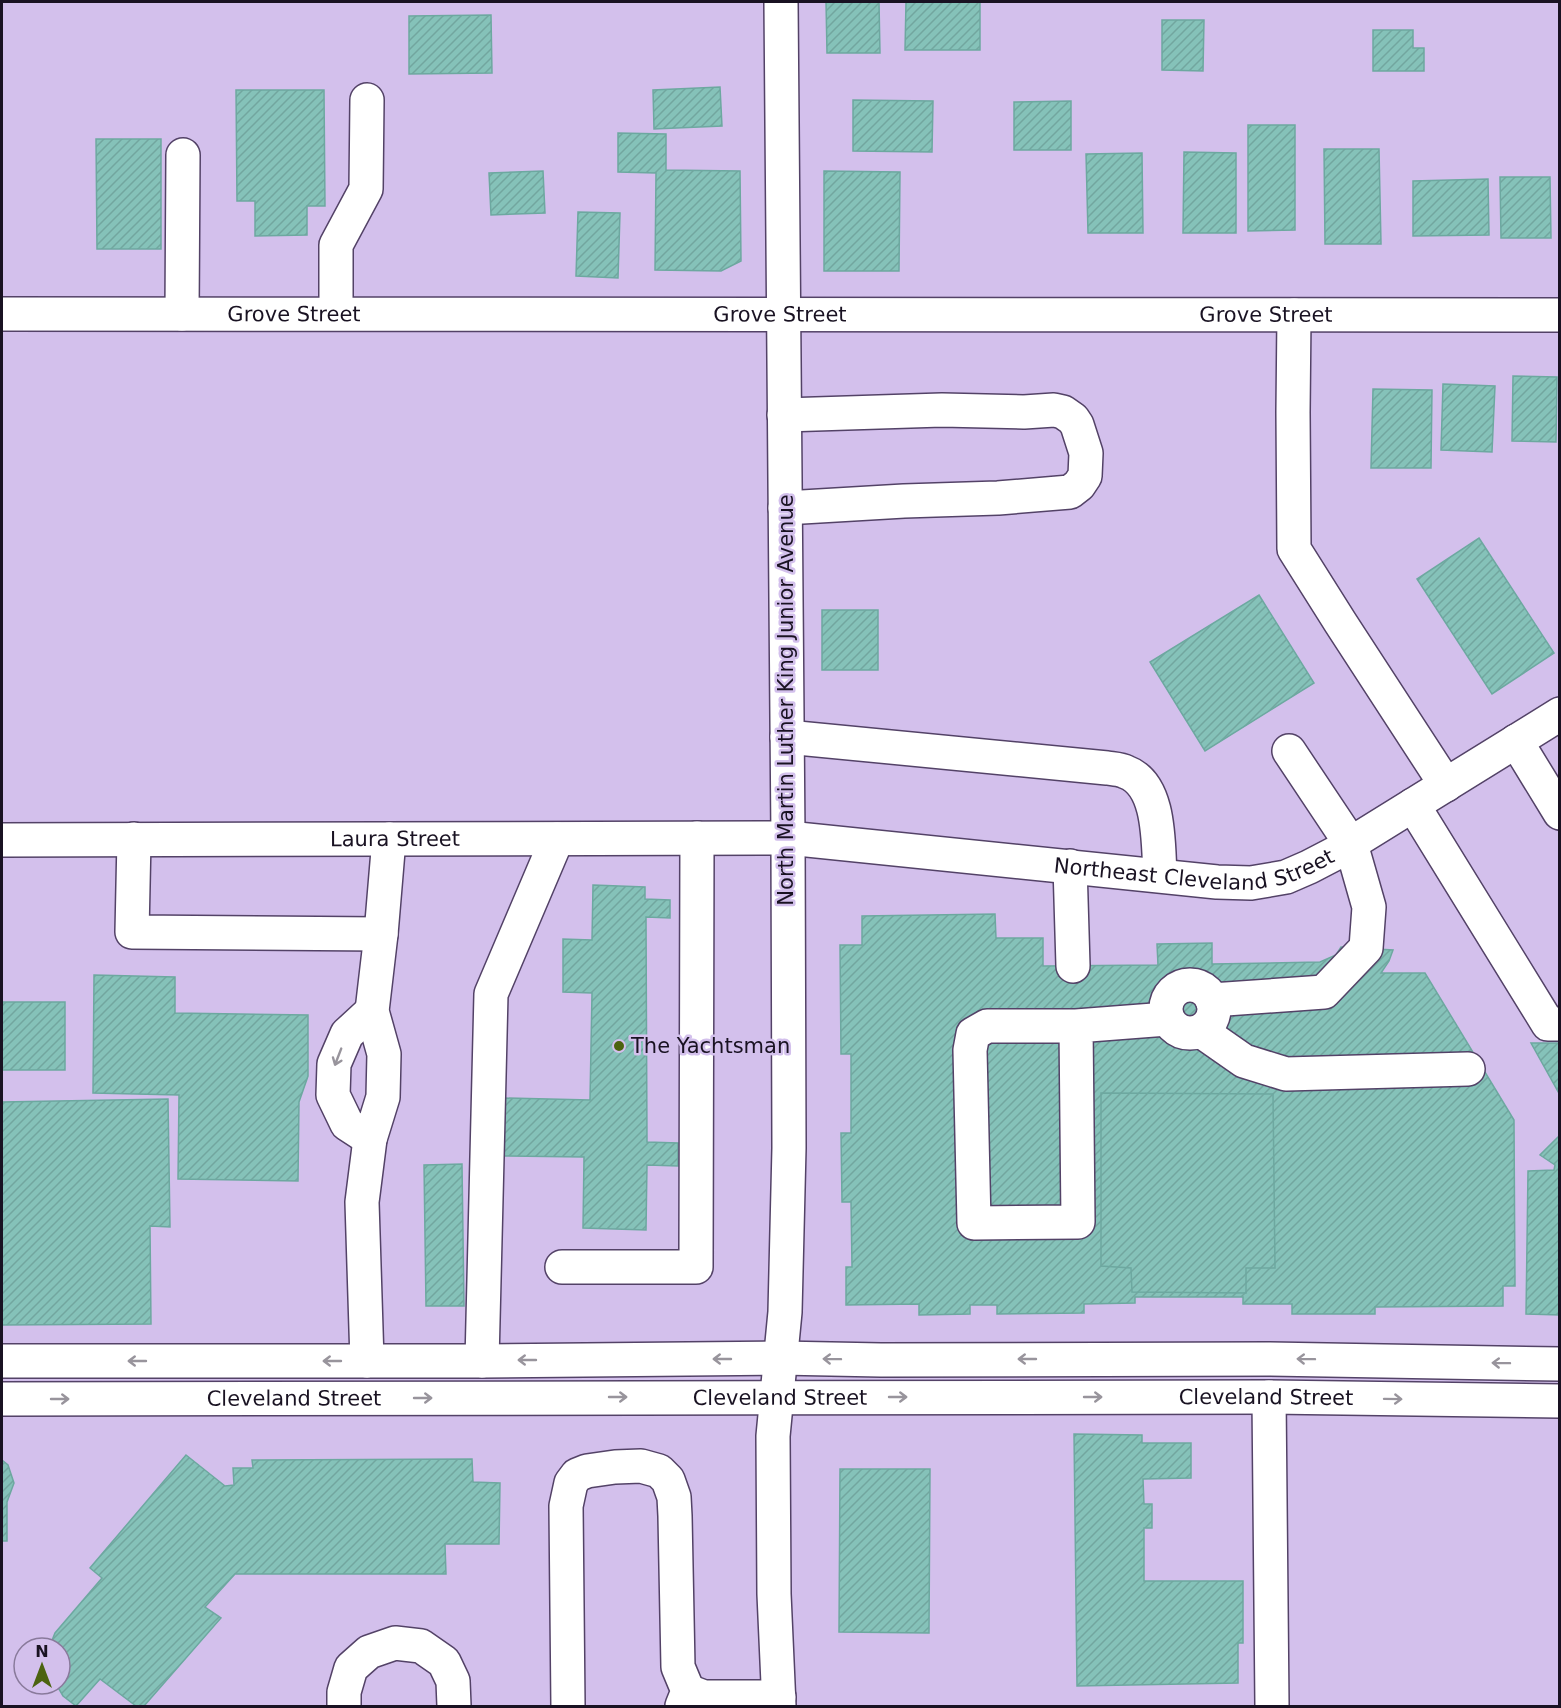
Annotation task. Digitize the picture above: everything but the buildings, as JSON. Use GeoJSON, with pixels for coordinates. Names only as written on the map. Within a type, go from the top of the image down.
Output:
{"type":"FeatureCollection","features":[{"type":"Feature","properties":{"kind":"street","name":"North Martin Luther King Junior Avenue"},"geometry":{"type":"LineString","coordinates":[[779,1702],[774,1583],[773,1436],[785,1312],[789,1148],[780,2]]}},
{"type":"Feature","properties":{"kind":"street"},"geometry":{"type":"LineString","coordinates":[[336,313],[336,245],[366,189],[367,100]]}},
{"type":"Feature","properties":{"kind":"street"},"geometry":{"type":"LineString","coordinates":[[182,314],[183,155]]}},
{"type":"Feature","properties":{"kind":"street","name":"Grove Street"},"geometry":{"type":"LineString","coordinates":[[2,314],[1560,315]]}},
{"type":"Feature","properties":{"kind":"street"},"geometry":{"type":"LineString","coordinates":[[1294,315],[1294,549],[1446,785]]}},
{"type":"Feature","properties":{"kind":"street"},"geometry":{"type":"LineString","coordinates":[[784,415],[942,410],[1024,412],[1054,410],[1063,412],[1073,419],[1086,453],[1085,476],[1070,492],[998,498],[785,508]]}},
{"type":"Feature","properties":{"kind":"street","name":"Northeast Cleveland Street"},"geometry":{"type":"LineString","coordinates":[[788,838],[1217,882],[1251,883],[1286,878],[1351,844],[1560,714]]}},
{"type":"Feature","properties":{"kind":"street"},"geometry":{"type":"LineString","coordinates":[[787,737],[1107,768],[1127,772],[1139,780],[1148,793],[1155,811],[1160,875]]}},
{"type":"Feature","properties":{"kind":"street"},"geometry":{"type":"LineString","coordinates":[[1516,741],[1560,813]]}},
{"type":"Feature","properties":{"kind":"street"},"geometry":{"type":"LineString","coordinates":[[1212,1000],[1324,992],[1366,948],[1369,907],[1351,844],[1289,751]]}},
{"type":"Feature","properties":{"kind":"street"},"geometry":{"type":"LineString","coordinates":[[1413,805],[1554,1024]]}},
{"type":"Feature","properties":{"kind":"street"},"geometry":{"type":"LineString","coordinates":[[562,1267],[696,1267],[697,838]]}},
{"type":"Feature","properties":{"kind":"street","name":"Laura Street"},"geometry":{"type":"LineString","coordinates":[[2,840],[788,838]]}},
{"type":"Feature","properties":{"kind":"street"},"geometry":{"type":"LineString","coordinates":[[134,839],[132,932],[381,934]]}},
{"type":"Feature","properties":{"kind":"street"},"geometry":{"type":"LineString","coordinates":[[367,1360],[362,1202],[370,1139],[383,1098],[384,1054],[372,1011],[381,934],[388,839]]}},
{"type":"Feature","properties":{"kind":"street"},"geometry":{"type":"LineString","coordinates":[[482,1360],[491,994],[557,839]]}},
{"type":"Feature","properties":{"kind":"street"},"geometry":{"type":"LineString","coordinates":[[1070,866],[1073,966]]}},
{"type":"Feature","properties":{"kind":"street"},"geometry":{"type":"LineString","coordinates":[[1188,984],[1203,989],[1212,1000],[1214,1008],[1211,1021],[1201,1031],[1185,1034],[1171,1026],[1167,1019],[1166,1004],[1169,996],[1180,986],[1188,984]]}},
{"type":"Feature","properties":{"kind":"street"},"geometry":{"type":"LineString","coordinates":[[370,1139],[346,1124],[333,1095],[334,1064],[347,1034],[372,1011]]}},
{"type":"Feature","properties":{"kind":"street"},"geometry":{"type":"LineString","coordinates":[[1076,1026],[1078,1222],[974,1223],[970,1050],[973,1034],[987,1026],[1076,1026],[1167,1019]]}},
{"type":"Feature","properties":{"kind":"street"},"geometry":{"type":"LineString","coordinates":[[1201,1031],[1244,1061],[1286,1074],[1468,1069]]}},
{"type":"Feature","properties":{"kind":"street","name":"Cleveland Street"},"geometry":{"type":"LineString","coordinates":[[2,1360],[1269,1359],[1560,1364]]}},
{"type":"Feature","properties":{"kind":"street"},"geometry":{"type":"LineString","coordinates":[[1269,1397],[1272,1707]]}},
{"type":"Feature","properties":{"kind":"street","name":"Cleveland Street"},"geometry":{"type":"LineString","coordinates":[[2,1399],[1269,1397],[1560,1401]]}},
{"type":"Feature","properties":{"kind":"street"},"geometry":{"type":"LineString","coordinates":[[568,1707],[566,1506],[571,1484],[577,1475],[587,1471],[641,1466],[659,1471],[669,1480],[674,1497],[678,1666],[685,1699],[704,1697],[779,1702]]}},
{"type":"Feature","properties":{"kind":"street"},"geometry":{"type":"LineString","coordinates":[[344,1707],[344,1692],[351,1668],[369,1652],[394,1643],[421,1646],[444,1662],[453,1681],[454,1707]]}},
{"type":"Feature","properties":{"kind":"place","name":"The Yachtsman"},"geometry":{"type":"Point","coordinates":[619,1046]}}]}
